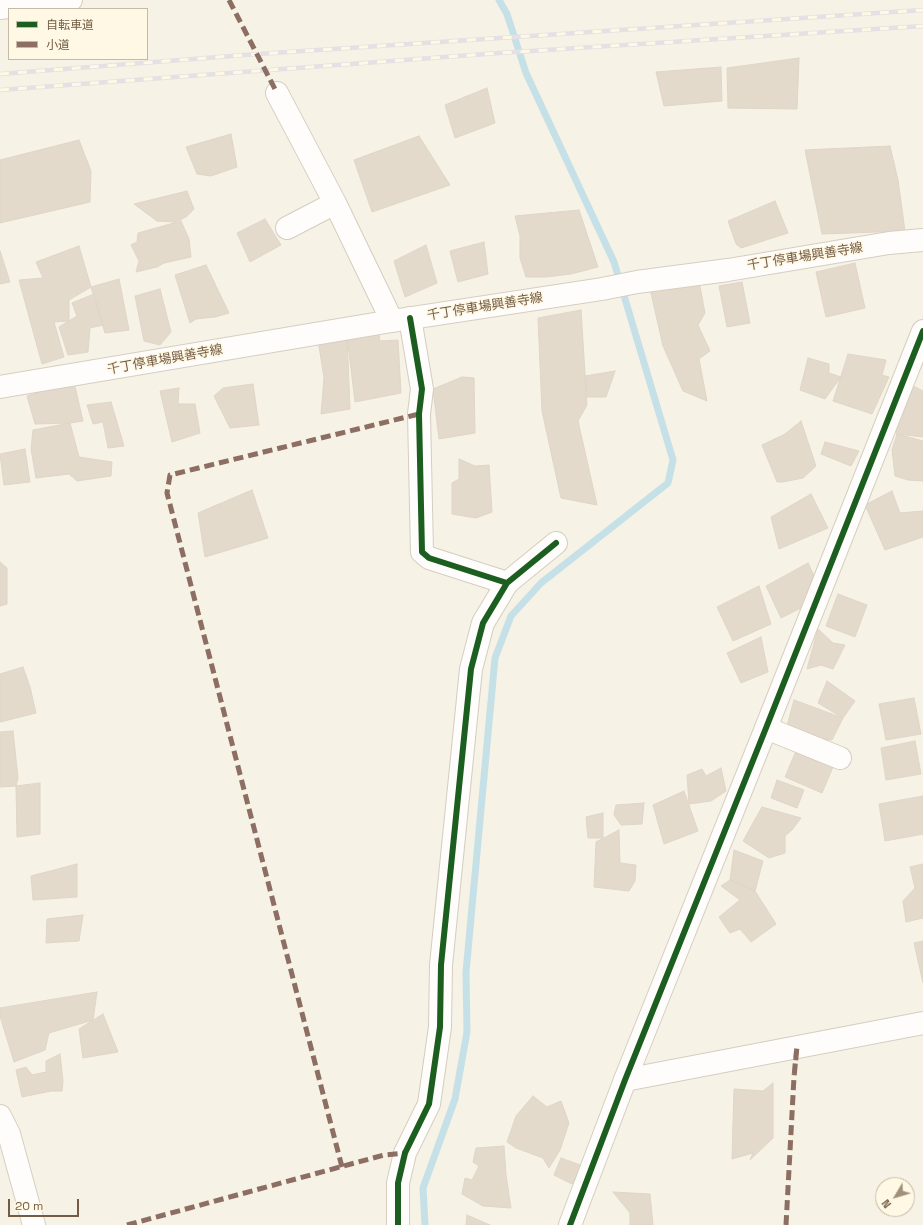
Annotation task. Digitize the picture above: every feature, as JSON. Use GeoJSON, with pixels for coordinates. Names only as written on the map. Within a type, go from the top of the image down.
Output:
{"type":"FeatureCollection","features":[{"type":"Feature","properties":{"kind":"street"},"geometry":{"type":"LineString","coordinates":[[0,8],[71,0]]}},
{"type":"Feature","properties":{"kind":"street"},"geometry":{"type":"LineString","coordinates":[[277,93],[335,202],[401,319],[422,388],[419,414],[422,552],[429,558],[508,583]]}},
{"type":"Feature","properties":{"kind":"street"},"geometry":{"type":"LineString","coordinates":[[287,228],[335,202]]}},
{"type":"Feature","properties":{"kind":"street","name":"千丁停車場興善寺線"},"geometry":{"type":"LineString","coordinates":[[0,387],[401,319],[602,289],[637,282],[728,270],[889,243],[923,240]]}},
{"type":"Feature","properties":{"kind":"street"},"geometry":{"type":"LineString","coordinates":[[570,1225],[625,1080],[923,331]]}},
{"type":"Feature","properties":{"kind":"street"},"geometry":{"type":"LineString","coordinates":[[398,1225],[398,1183],[405,1153],[429,1104],[440,1027],[441,965],[471,669],[483,623],[508,583],[556,543]]}},
{"type":"Feature","properties":{"kind":"street"},"geometry":{"type":"LineString","coordinates":[[766,728],[840,758]]}},
{"type":"Feature","properties":{"kind":"street"},"geometry":{"type":"LineString","coordinates":[[625,1080],[923,1023]]}},
{"type":"Feature","properties":{"kind":"street"},"geometry":{"type":"LineString","coordinates":[[0,1116],[9,1134],[34,1225]]}},
{"type":"Feature","properties":{"kind":"building"},"geometry":{"type":"Polygon","coordinates":[[[799,58],[797,109],[728,108],[727,68],[799,58]]]}},
{"type":"Feature","properties":{"kind":"building"},"geometry":{"type":"Polygon","coordinates":[[[721,67],[722,101],[664,106],[656,72],[721,67]]]}},
{"type":"Feature","properties":{"kind":"building"},"geometry":{"type":"Polygon","coordinates":[[[487,88],[495,123],[455,138],[445,105],[487,88]]]}},
{"type":"Feature","properties":{"kind":"building"},"geometry":{"type":"Polygon","coordinates":[[[231,134],[237,167],[211,176],[197,174],[186,147],[231,134]]]}},
{"type":"Feature","properties":{"kind":"building"},"geometry":{"type":"Polygon","coordinates":[[[419,136],[450,185],[372,212],[354,160],[419,136]]]}},
{"type":"Feature","properties":{"kind":"building"},"geometry":{"type":"Polygon","coordinates":[[[79,140],[91,171],[90,202],[0,223],[0,160],[79,140]]]}},
{"type":"Feature","properties":{"kind":"building"},"geometry":{"type":"Polygon","coordinates":[[[890,146],[898,180],[905,231],[822,234],[805,150],[890,146]]]}},
{"type":"Feature","properties":{"kind":"building"},"geometry":{"type":"Polygon","coordinates":[[[187,191],[194,209],[186,217],[175,222],[157,221],[134,204],[187,191]]]}},
{"type":"Feature","properties":{"kind":"building"},"geometry":{"type":"Polygon","coordinates":[[[775,201],[788,233],[741,248],[736,244],[728,221],[775,201]]]}},
{"type":"Feature","properties":{"kind":"building"},"geometry":{"type":"Polygon","coordinates":[[[579,210],[598,267],[571,274],[546,277],[526,277],[520,258],[520,236],[515,216],[579,210]]]}},
{"type":"Feature","properties":{"kind":"building"},"geometry":{"type":"Polygon","coordinates":[[[265,219],[281,245],[250,262],[237,233],[265,219]]]}},
{"type":"Feature","properties":{"kind":"building"},"geometry":{"type":"Polygon","coordinates":[[[181,221],[189,239],[191,257],[164,263],[157,267],[136,272],[139,261],[131,245],[137,242],[138,233],[181,221]]]}},
{"type":"Feature","properties":{"kind":"building"},"geometry":{"type":"Polygon","coordinates":[[[484,242],[488,274],[458,282],[450,251],[484,242]]]}},
{"type":"Feature","properties":{"kind":"building"},"geometry":{"type":"Polygon","coordinates":[[[426,245],[437,283],[405,297],[394,261],[426,245]]]}},
{"type":"Feature","properties":{"kind":"building"},"geometry":{"type":"Polygon","coordinates":[[[79,246],[91,287],[69,300],[69,321],[54,322],[64,357],[42,364],[19,280],[43,278],[36,262],[79,246]]]}},
{"type":"Feature","properties":{"kind":"building"},"geometry":{"type":"Polygon","coordinates":[[[0,251],[10,282],[0,284],[0,251]]]}},
{"type":"Feature","properties":{"kind":"building"},"geometry":{"type":"Polygon","coordinates":[[[855,263],[865,308],[826,317],[816,272],[855,263]]]}},
{"type":"Feature","properties":{"kind":"building"},"geometry":{"type":"Polygon","coordinates":[[[206,265],[229,313],[215,317],[196,319],[190,323],[175,275],[206,265]]]}},
{"type":"Feature","properties":{"kind":"building"},"geometry":{"type":"Polygon","coordinates":[[[119,279],[129,330],[105,333],[91,287],[119,279]]]}},
{"type":"Feature","properties":{"kind":"building"},"geometry":{"type":"Polygon","coordinates":[[[699,281],[705,313],[698,325],[710,351],[699,359],[707,401],[683,391],[663,346],[650,289],[699,281]]]}},
{"type":"Feature","properties":{"kind":"building"},"geometry":{"type":"Polygon","coordinates":[[[742,282],[750,323],[727,327],[719,286],[742,282]]]}},
{"type":"Feature","properties":{"kind":"building"},"geometry":{"type":"Polygon","coordinates":[[[160,289],[171,332],[160,345],[144,341],[135,296],[160,289]]]}},
{"type":"Feature","properties":{"kind":"building"},"geometry":{"type":"Polygon","coordinates":[[[94,294],[103,325],[90,328],[88,352],[68,355],[59,327],[77,316],[72,303],[94,294]]]}},
{"type":"Feature","properties":{"kind":"building"},"geometry":{"type":"Polygon","coordinates":[[[581,310],[587,405],[578,421],[597,505],[561,498],[542,411],[538,318],[581,310]]]}},
{"type":"Feature","properties":{"kind":"building"},"geometry":{"type":"Polygon","coordinates":[[[379,334],[380,341],[398,340],[401,393],[355,402],[347,336],[379,334]]]}},
{"type":"Feature","properties":{"kind":"building"},"geometry":{"type":"Polygon","coordinates":[[[347,336],[350,409],[321,414],[324,378],[318,340],[347,336]]]}},
{"type":"Feature","properties":{"kind":"building"},"geometry":{"type":"Polygon","coordinates":[[[848,354],[886,360],[882,375],[889,377],[872,414],[833,401],[848,354]]]}},
{"type":"Feature","properties":{"kind":"building"},"geometry":{"type":"Polygon","coordinates":[[[808,358],[829,364],[829,373],[841,377],[825,399],[800,390],[808,358]]]}},
{"type":"Feature","properties":{"kind":"building"},"geometry":{"type":"Polygon","coordinates":[[[615,371],[606,397],[586,397],[585,376],[615,371]]]}},
{"type":"Feature","properties":{"kind":"building"},"geometry":{"type":"Polygon","coordinates":[[[462,377],[474,378],[475,433],[439,439],[433,389],[462,377]]]}},
{"type":"Feature","properties":{"kind":"building"},"geometry":{"type":"Polygon","coordinates":[[[74,382],[83,421],[35,424],[27,396],[74,382]]]}},
{"type":"Feature","properties":{"kind":"building"},"geometry":{"type":"Polygon","coordinates":[[[253,384],[259,425],[230,428],[214,396],[223,388],[253,384]]]}},
{"type":"Feature","properties":{"kind":"building"},"geometry":{"type":"Polygon","coordinates":[[[913,386],[923,391],[923,437],[897,434],[895,429],[913,386]]]}},
{"type":"Feature","properties":{"kind":"building"},"geometry":{"type":"Polygon","coordinates":[[[179,388],[178,404],[195,404],[200,433],[172,442],[160,391],[179,388]]]}},
{"type":"Feature","properties":{"kind":"building"},"geometry":{"type":"Polygon","coordinates":[[[111,402],[124,446],[108,448],[103,422],[93,424],[87,405],[111,402]]]}},
{"type":"Feature","properties":{"kind":"building"},"geometry":{"type":"Polygon","coordinates":[[[801,421],[816,466],[803,478],[777,482],[762,445],[785,434],[801,421]]]}},
{"type":"Feature","properties":{"kind":"building"},"geometry":{"type":"Polygon","coordinates":[[[70,423],[79,457],[112,462],[111,476],[77,481],[69,474],[36,478],[31,449],[33,430],[70,423]]]}},
{"type":"Feature","properties":{"kind":"building"},"geometry":{"type":"Polygon","coordinates":[[[897,434],[923,441],[923,481],[908,480],[895,476],[892,450],[897,434]]]}},
{"type":"Feature","properties":{"kind":"building"},"geometry":{"type":"Polygon","coordinates":[[[825,442],[859,451],[851,466],[821,454],[825,442]]]}},
{"type":"Feature","properties":{"kind":"building"},"geometry":{"type":"Polygon","coordinates":[[[25,449],[30,482],[4,485],[0,454],[25,449]]]}},
{"type":"Feature","properties":{"kind":"building"},"geometry":{"type":"Polygon","coordinates":[[[459,459],[475,466],[489,465],[492,512],[476,518],[452,514],[452,483],[459,479],[459,459]]]}},
{"type":"Feature","properties":{"kind":"building"},"geometry":{"type":"Polygon","coordinates":[[[252,490],[268,538],[205,557],[198,513],[252,490]]]}},
{"type":"Feature","properties":{"kind":"building"},"geometry":{"type":"Polygon","coordinates":[[[892,491],[900,513],[923,511],[923,537],[885,550],[865,505],[892,491]]]}},
{"type":"Feature","properties":{"kind":"building"},"geometry":{"type":"Polygon","coordinates":[[[811,494],[828,528],[779,549],[771,517],[811,494]]]}},
{"type":"Feature","properties":{"kind":"building"},"geometry":{"type":"Polygon","coordinates":[[[0,562],[7,568],[7,604],[0,606],[0,562]]]}},
{"type":"Feature","properties":{"kind":"building"},"geometry":{"type":"Polygon","coordinates":[[[808,563],[816,580],[807,605],[781,618],[766,586],[808,563]]]}},
{"type":"Feature","properties":{"kind":"building"},"geometry":{"type":"Polygon","coordinates":[[[759,586],[771,624],[733,641],[717,607],[759,586]]]}},
{"type":"Feature","properties":{"kind":"building"},"geometry":{"type":"Polygon","coordinates":[[[838,594],[867,605],[855,637],[826,626],[838,594]]]}},
{"type":"Feature","properties":{"kind":"building"},"geometry":{"type":"Polygon","coordinates":[[[818,629],[833,643],[845,645],[833,669],[821,665],[807,669],[818,629]]]}},
{"type":"Feature","properties":{"kind":"building"},"geometry":{"type":"Polygon","coordinates":[[[761,637],[768,672],[741,683],[727,653],[761,637]]]}},
{"type":"Feature","properties":{"kind":"building"},"geometry":{"type":"Polygon","coordinates":[[[23,667],[30,687],[36,713],[0,722],[0,674],[23,667]]]}},
{"type":"Feature","properties":{"kind":"building"},"geometry":{"type":"Polygon","coordinates":[[[827,681],[855,701],[843,718],[818,703],[827,681]]]}},
{"type":"Feature","properties":{"kind":"building"},"geometry":{"type":"Polygon","coordinates":[[[914,698],[921,734],[886,740],[879,704],[914,698]]]}},
{"type":"Feature","properties":{"kind":"building"},"geometry":{"type":"Polygon","coordinates":[[[794,700],[843,718],[832,740],[821,739],[787,726],[794,700]]]}},
{"type":"Feature","properties":{"kind":"building"},"geometry":{"type":"Polygon","coordinates":[[[13,731],[18,778],[16,786],[0,787],[0,732],[13,731]]]}},
{"type":"Feature","properties":{"kind":"building"},"geometry":{"type":"Polygon","coordinates":[[[915,741],[921,774],[886,780],[881,748],[915,741]]]}},
{"type":"Feature","properties":{"kind":"building"},"geometry":{"type":"Polygon","coordinates":[[[796,751],[833,767],[822,793],[785,777],[796,751]]]}},
{"type":"Feature","properties":{"kind":"building"},"geometry":{"type":"Polygon","coordinates":[[[721,768],[726,791],[711,801],[689,804],[687,775],[702,769],[706,776],[721,768]]]}},
{"type":"Feature","properties":{"kind":"building"},"geometry":{"type":"Polygon","coordinates":[[[777,780],[804,790],[797,808],[771,798],[777,780]]]}},
{"type":"Feature","properties":{"kind":"building"},"geometry":{"type":"Polygon","coordinates":[[[40,783],[40,834],[17,837],[16,786],[40,783]]]}},
{"type":"Feature","properties":{"kind":"building"},"geometry":{"type":"Polygon","coordinates":[[[684,791],[698,831],[664,844],[653,805],[684,791]]]}},
{"type":"Feature","properties":{"kind":"building"},"geometry":{"type":"Polygon","coordinates":[[[923,796],[923,834],[885,841],[879,804],[923,796]]]}},
{"type":"Feature","properties":{"kind":"building"},"geometry":{"type":"Polygon","coordinates":[[[644,803],[642,824],[621,825],[614,815],[616,805],[644,803]]]}},
{"type":"Feature","properties":{"kind":"building"},"geometry":{"type":"Polygon","coordinates":[[[762,807],[801,818],[792,830],[785,836],[785,853],[769,858],[743,841],[762,807]]]}},
{"type":"Feature","properties":{"kind":"building"},"geometry":{"type":"Polygon","coordinates":[[[603,813],[603,838],[588,838],[586,817],[603,813]]]}},
{"type":"Feature","properties":{"kind":"building"},"geometry":{"type":"Polygon","coordinates":[[[619,830],[620,863],[636,865],[635,881],[629,891],[594,887],[596,842],[619,830]]]}},
{"type":"Feature","properties":{"kind":"building"},"geometry":{"type":"Polygon","coordinates":[[[734,850],[763,861],[755,891],[730,880],[734,850]]]}},
{"type":"Feature","properties":{"kind":"building"},"geometry":{"type":"Polygon","coordinates":[[[77,864],[77,897],[33,900],[31,876],[77,864]]]}},
{"type":"Feature","properties":{"kind":"building"},"geometry":{"type":"Polygon","coordinates":[[[923,864],[923,918],[906,922],[903,901],[915,888],[910,867],[923,864]]]}},
{"type":"Feature","properties":{"kind":"building"},"geometry":{"type":"Polygon","coordinates":[[[730,880],[755,891],[776,924],[751,942],[740,929],[730,933],[719,917],[740,900],[721,886],[730,880]]]}},
{"type":"Feature","properties":{"kind":"building"},"geometry":{"type":"Polygon","coordinates":[[[83,915],[79,941],[46,943],[47,919],[83,915]]]}},
{"type":"Feature","properties":{"kind":"building"},"geometry":{"type":"Polygon","coordinates":[[[923,941],[923,983],[914,943],[923,941]]]}},
{"type":"Feature","properties":{"kind":"building"},"geometry":{"type":"Polygon","coordinates":[[[97,992],[93,1020],[49,1033],[45,1050],[14,1062],[0,1016],[0,1008],[97,992]]]}},
{"type":"Feature","properties":{"kind":"building"},"geometry":{"type":"Polygon","coordinates":[[[103,1014],[118,1052],[83,1058],[79,1029],[103,1014]]]}},
{"type":"Feature","properties":{"kind":"building"},"geometry":{"type":"Polygon","coordinates":[[[60,1054],[63,1081],[62,1091],[51,1091],[22,1097],[16,1070],[26,1067],[32,1075],[46,1072],[46,1061],[60,1054]]]}},
{"type":"Feature","properties":{"kind":"building"},"geometry":{"type":"Polygon","coordinates":[[[773,1083],[773,1138],[750,1160],[753,1153],[732,1159],[734,1089],[763,1091],[773,1083]]]}},
{"type":"Feature","properties":{"kind":"building"},"geometry":{"type":"Polygon","coordinates":[[[533,1096],[547,1107],[561,1101],[569,1123],[560,1150],[549,1168],[543,1158],[516,1148],[507,1142],[516,1116],[533,1096]]]}},
{"type":"Feature","properties":{"kind":"building"},"geometry":{"type":"Polygon","coordinates":[[[504,1146],[506,1175],[511,1208],[483,1206],[462,1194],[465,1178],[472,1180],[479,1166],[473,1162],[476,1148],[504,1146]]]}},
{"type":"Feature","properties":{"kind":"building"},"geometry":{"type":"Polygon","coordinates":[[[561,1158],[583,1166],[572,1184],[554,1175],[561,1158]]]}},
{"type":"Feature","properties":{"kind":"building"},"geometry":{"type":"Polygon","coordinates":[[[613,1192],[650,1194],[653,1225],[630,1225],[630,1213],[613,1192]]]}},
{"type":"Feature","properties":{"kind":"building"},"geometry":{"type":"Polygon","coordinates":[[[467,1215],[490,1225],[466,1225],[467,1215]]]}},
{"type":"Feature","properties":{"kind":"waterway"},"geometry":{"type":"LineString","coordinates":[[425,1225],[423,1188],[455,1099],[467,1032],[466,972],[495,658],[511,616],[541,583],[668,483],[673,460],[614,262],[526,73],[507,14],[499,0]]}},
{"type":"Feature","properties":{"kind":"railway"},"geometry":{"type":"LineString","coordinates":[[0,74],[258,54],[923,10]]}},
{"type":"Feature","properties":{"kind":"railway"},"geometry":{"type":"LineString","coordinates":[[0,90],[499,53],[923,26]]}},
{"type":"Feature","properties":{"kind":"marked path"},"geometry":{"type":"LineString","coordinates":[[229,0],[277,93]]}},
{"type":"Feature","properties":{"kind":"marked path"},"geometry":{"type":"LineString","coordinates":[[342,1167],[167,493],[170,475],[419,414]]}},
{"type":"Feature","properties":{"kind":"marked path"},"geometry":{"type":"LineString","coordinates":[[786,1225],[797,1047],[794,1077]]}},
{"type":"Feature","properties":{"kind":"marked path"},"geometry":{"type":"LineString","coordinates":[[127,1225],[384,1155],[405,1153]]}},
{"type":"Feature","properties":{"kind":"cycle path"},"geometry":{"type":"LineString","coordinates":[[410,318],[422,389],[419,414],[422,552],[429,558],[507,583]]}},
{"type":"Feature","properties":{"kind":"cycle path"},"geometry":{"type":"LineString","coordinates":[[570,1225],[625,1080],[923,331]]}},
{"type":"Feature","properties":{"kind":"cycle path"},"geometry":{"type":"LineString","coordinates":[[398,1225],[398,1183],[405,1153],[429,1104],[440,1027],[441,965],[471,669],[483,623],[507,583],[556,543]]}}]}
